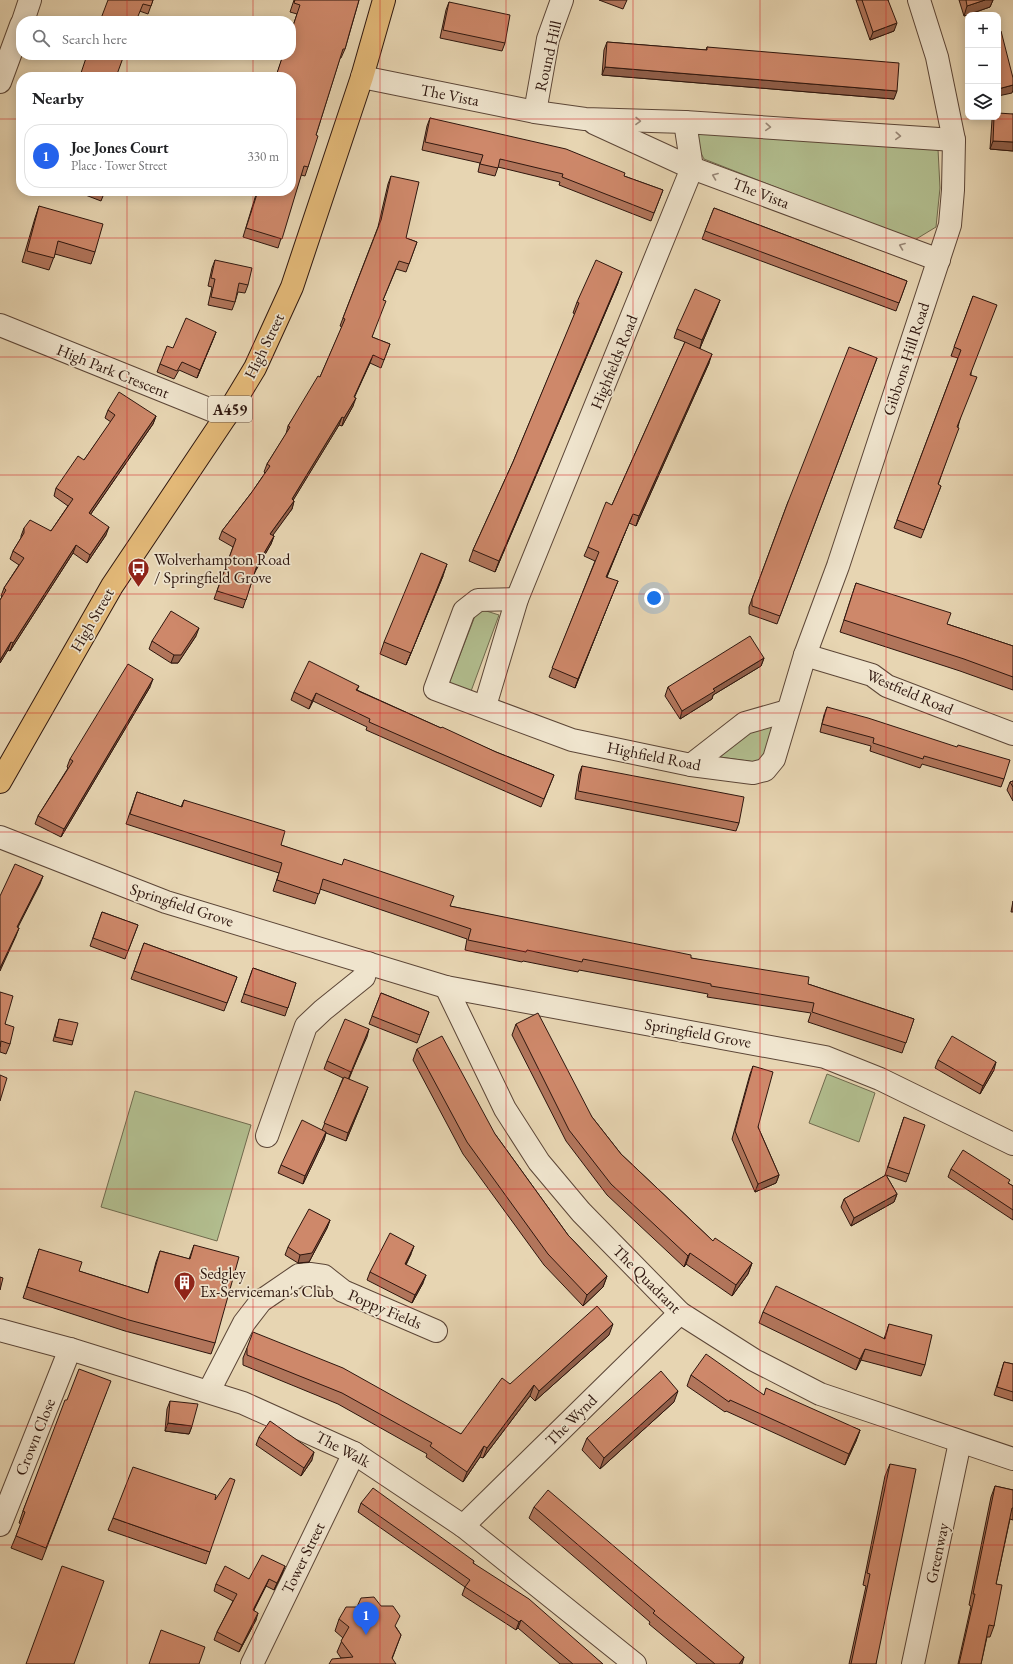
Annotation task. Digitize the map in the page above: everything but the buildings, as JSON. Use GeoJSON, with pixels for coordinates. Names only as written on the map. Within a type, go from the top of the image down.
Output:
{"type":"FeatureCollection","features":[{"type":"Feature","properties":{"kind":"main road","name":"High Street"},"geometry":{"type":"LineString","coordinates":[[0,782],[112,586],[226,416],[255,368],[292,287],[362,77],[384,0]]}},
{"type":"Feature","properties":{"kind":"street"},"geometry":{"type":"LineString","coordinates":[[25,16],[30,0]]}},
{"type":"Feature","properties":{"kind":"street","name":"Round Hill"},"geometry":{"type":"LineString","coordinates":[[535,112],[548,39],[562,0]]}},
{"type":"Feature","properties":{"kind":"street","name":"Gibbons Hill Road"},"geometry":{"type":"LineString","coordinates":[[787,711],[805,655],[838,566],[950,225],[953,190],[954,140],[937,57],[919,0]]}},
{"type":"Feature","properties":{"kind":"street"},"geometry":{"type":"LineString","coordinates":[[0,82],[16,39]]}},
{"type":"Feature","properties":{"kind":"street","name":"The Vista"},"geometry":{"type":"LineString","coordinates":[[362,77],[535,112],[586,119],[685,122],[954,140]]}},
{"type":"Feature","properties":{"kind":"street","name":"The Vista"},"geometry":{"type":"LineString","coordinates":[[586,119],[692,168],[939,260]]}},
{"type":"Feature","properties":{"kind":"street"},"geometry":{"type":"LineString","coordinates":[[685,122],[692,168]]}},
{"type":"Feature","properties":{"kind":"street","name":"Highfields Road"},"geometry":{"type":"LineString","coordinates":[[485,706],[517,599],[692,168]]}},
{"type":"Feature","properties":{"kind":"street","name":"High Park Crescent"},"geometry":{"type":"LineString","coordinates":[[0,325],[226,416]]}},
{"type":"Feature","properties":{"kind":"street"},"geometry":{"type":"LineString","coordinates":[[485,706],[435,689],[464,611],[478,600],[517,599]]}},
{"type":"Feature","properties":{"kind":"street","name":"Westfield Road"},"geometry":{"type":"LineString","coordinates":[[805,655],[872,675],[887,686],[1013,734]]}},
{"type":"Feature","properties":{"kind":"street","name":"Highfield Road"},"geometry":{"type":"LineString","coordinates":[[485,706],[572,740],[691,765],[753,773],[765,770],[774,759],[787,711]]}},
{"type":"Feature","properties":{"kind":"street"},"geometry":{"type":"LineString","coordinates":[[691,765],[745,723],[787,711]]}},
{"type":"Feature","properties":{"kind":"street","name":"Springfield Grove"},"geometry":{"type":"LineString","coordinates":[[0,837],[166,902],[446,987],[825,1057],[880,1078],[1013,1144]]}},
{"type":"Feature","properties":{"kind":"street"},"geometry":{"type":"LineString","coordinates":[[267,1136],[306,1026],[323,1010],[364,977],[368,963]]}},
{"type":"Feature","properties":{"kind":"street","name":"The Quadrant"},"geometry":{"type":"LineString","coordinates":[[446,987],[505,1108],[539,1162],[581,1212],[680,1313],[754,1360],[820,1394],[1013,1459]]}},
{"type":"Feature","properties":{"kind":"street","name":"Poppy Fields"},"geometry":{"type":"LineString","coordinates":[[209,1391],[244,1323],[260,1300],[299,1275],[310,1274],[324,1276],[343,1291],[436,1331]]}},
{"type":"Feature","properties":{"kind":"street","name":"The Wynd"},"geometry":{"type":"LineString","coordinates":[[463,1526],[680,1313]]}},
{"type":"Feature","properties":{"kind":"street","name":"The Walk"},"geometry":{"type":"LineString","coordinates":[[0,1330],[70,1349],[209,1391],[251,1406],[354,1452],[463,1526],[635,1664]]}},
{"type":"Feature","properties":{"kind":"street","name":"Crown Close"},"geometry":{"type":"LineString","coordinates":[[0,1525],[70,1349]]}},
{"type":"Feature","properties":{"kind":"street","name":"Greenway"},"geometry":{"type":"LineString","coordinates":[[913,1664],[960,1442]]}},
{"type":"Feature","properties":{"kind":"street","name":"Tower Street"},"geometry":{"type":"LineString","coordinates":[[252,1664],[354,1452]]}},
{"type":"Feature","properties":{"kind":"green space"},"geometry":{"type":"Polygon","coordinates":[[[697,129],[938,149],[940,188],[936,227],[913,241],[704,159],[697,145],[697,129]]]}},
{"type":"Feature","properties":{"kind":"green space"},"geometry":{"type":"Polygon","coordinates":[[[480,609],[499,615],[470,694],[448,686],[475,616],[480,609]]]}},
{"type":"Feature","properties":{"kind":"green space"},"geometry":{"type":"Polygon","coordinates":[[[776,724],[767,757],[755,762],[713,756],[742,731],[776,724]]]}},
{"type":"Feature","properties":{"kind":"green space"},"geometry":{"type":"Polygon","coordinates":[[[827,1074],[875,1093],[859,1142],[809,1123],[827,1074]]]}},
{"type":"Feature","properties":{"kind":"green space"},"geometry":{"type":"Polygon","coordinates":[[[135,1091],[251,1125],[217,1241],[101,1207],[135,1091]]]}},
{"type":"Feature","properties":{"kind":"place","name":"Wolverhampton Road / Springfield Grove"},"geometry":{"type":"Point","coordinates":[138,588]}},
{"type":"Feature","properties":{"kind":"place","name":"Sedgley Ex-Serviceman's Club"},"geometry":{"type":"Point","coordinates":[185,1302]}},
{"type":"Feature","properties":{"kind":"place","name":"Joe Jones Court"},"geometry":{"type":"Point","coordinates":[366,1635]}}]}
